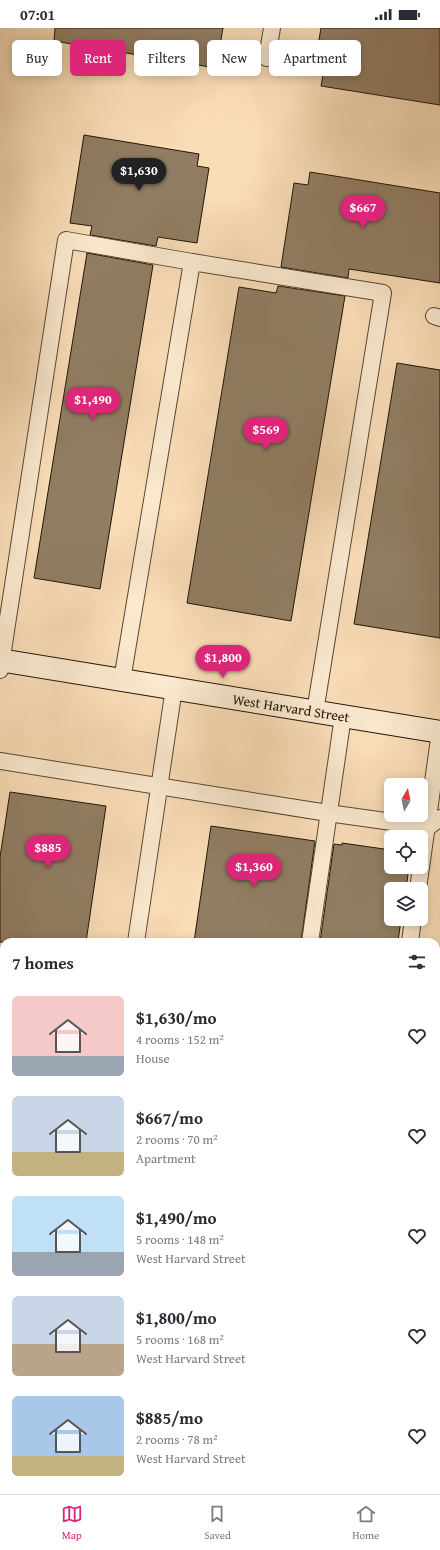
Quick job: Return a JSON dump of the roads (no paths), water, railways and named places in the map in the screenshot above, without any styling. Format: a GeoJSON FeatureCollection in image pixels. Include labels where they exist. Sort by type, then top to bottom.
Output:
{"type":"FeatureCollection","features":[{"type":"Feature","properties":{"kind":"street","name":"West Harvard Street"},"geometry":{"type":"LineString","coordinates":[[0,663],[174,688],[440,732]]}},
{"type":"Feature","properties":{"kind":"lane"},"geometry":{"type":"LineString","coordinates":[[267,58],[272,28]]}},
{"type":"Feature","properties":{"kind":"lane"},"geometry":{"type":"LineString","coordinates":[[0,663],[66,240],[383,293],[315,712]]}},
{"type":"Feature","properties":{"kind":"lane"},"geometry":{"type":"LineString","coordinates":[[122,680],[192,262]]}},
{"type":"Feature","properties":{"kind":"lane"},"geometry":{"type":"LineString","coordinates":[[137,938],[174,688]]}},
{"type":"Feature","properties":{"kind":"lane"},"geometry":{"type":"LineString","coordinates":[[311,938],[343,716]]}},
{"type":"Feature","properties":{"kind":"lane"},"geometry":{"type":"LineString","coordinates":[[420,882],[434,822],[440,732]]}},
{"type":"Feature","properties":{"kind":"lane"},"geometry":{"type":"LineString","coordinates":[[0,761],[328,813],[434,822]]}},
{"type":"Feature","properties":{"kind":"lane"},"geometry":{"type":"LineString","coordinates":[[411,938],[412,926]]}}]}
